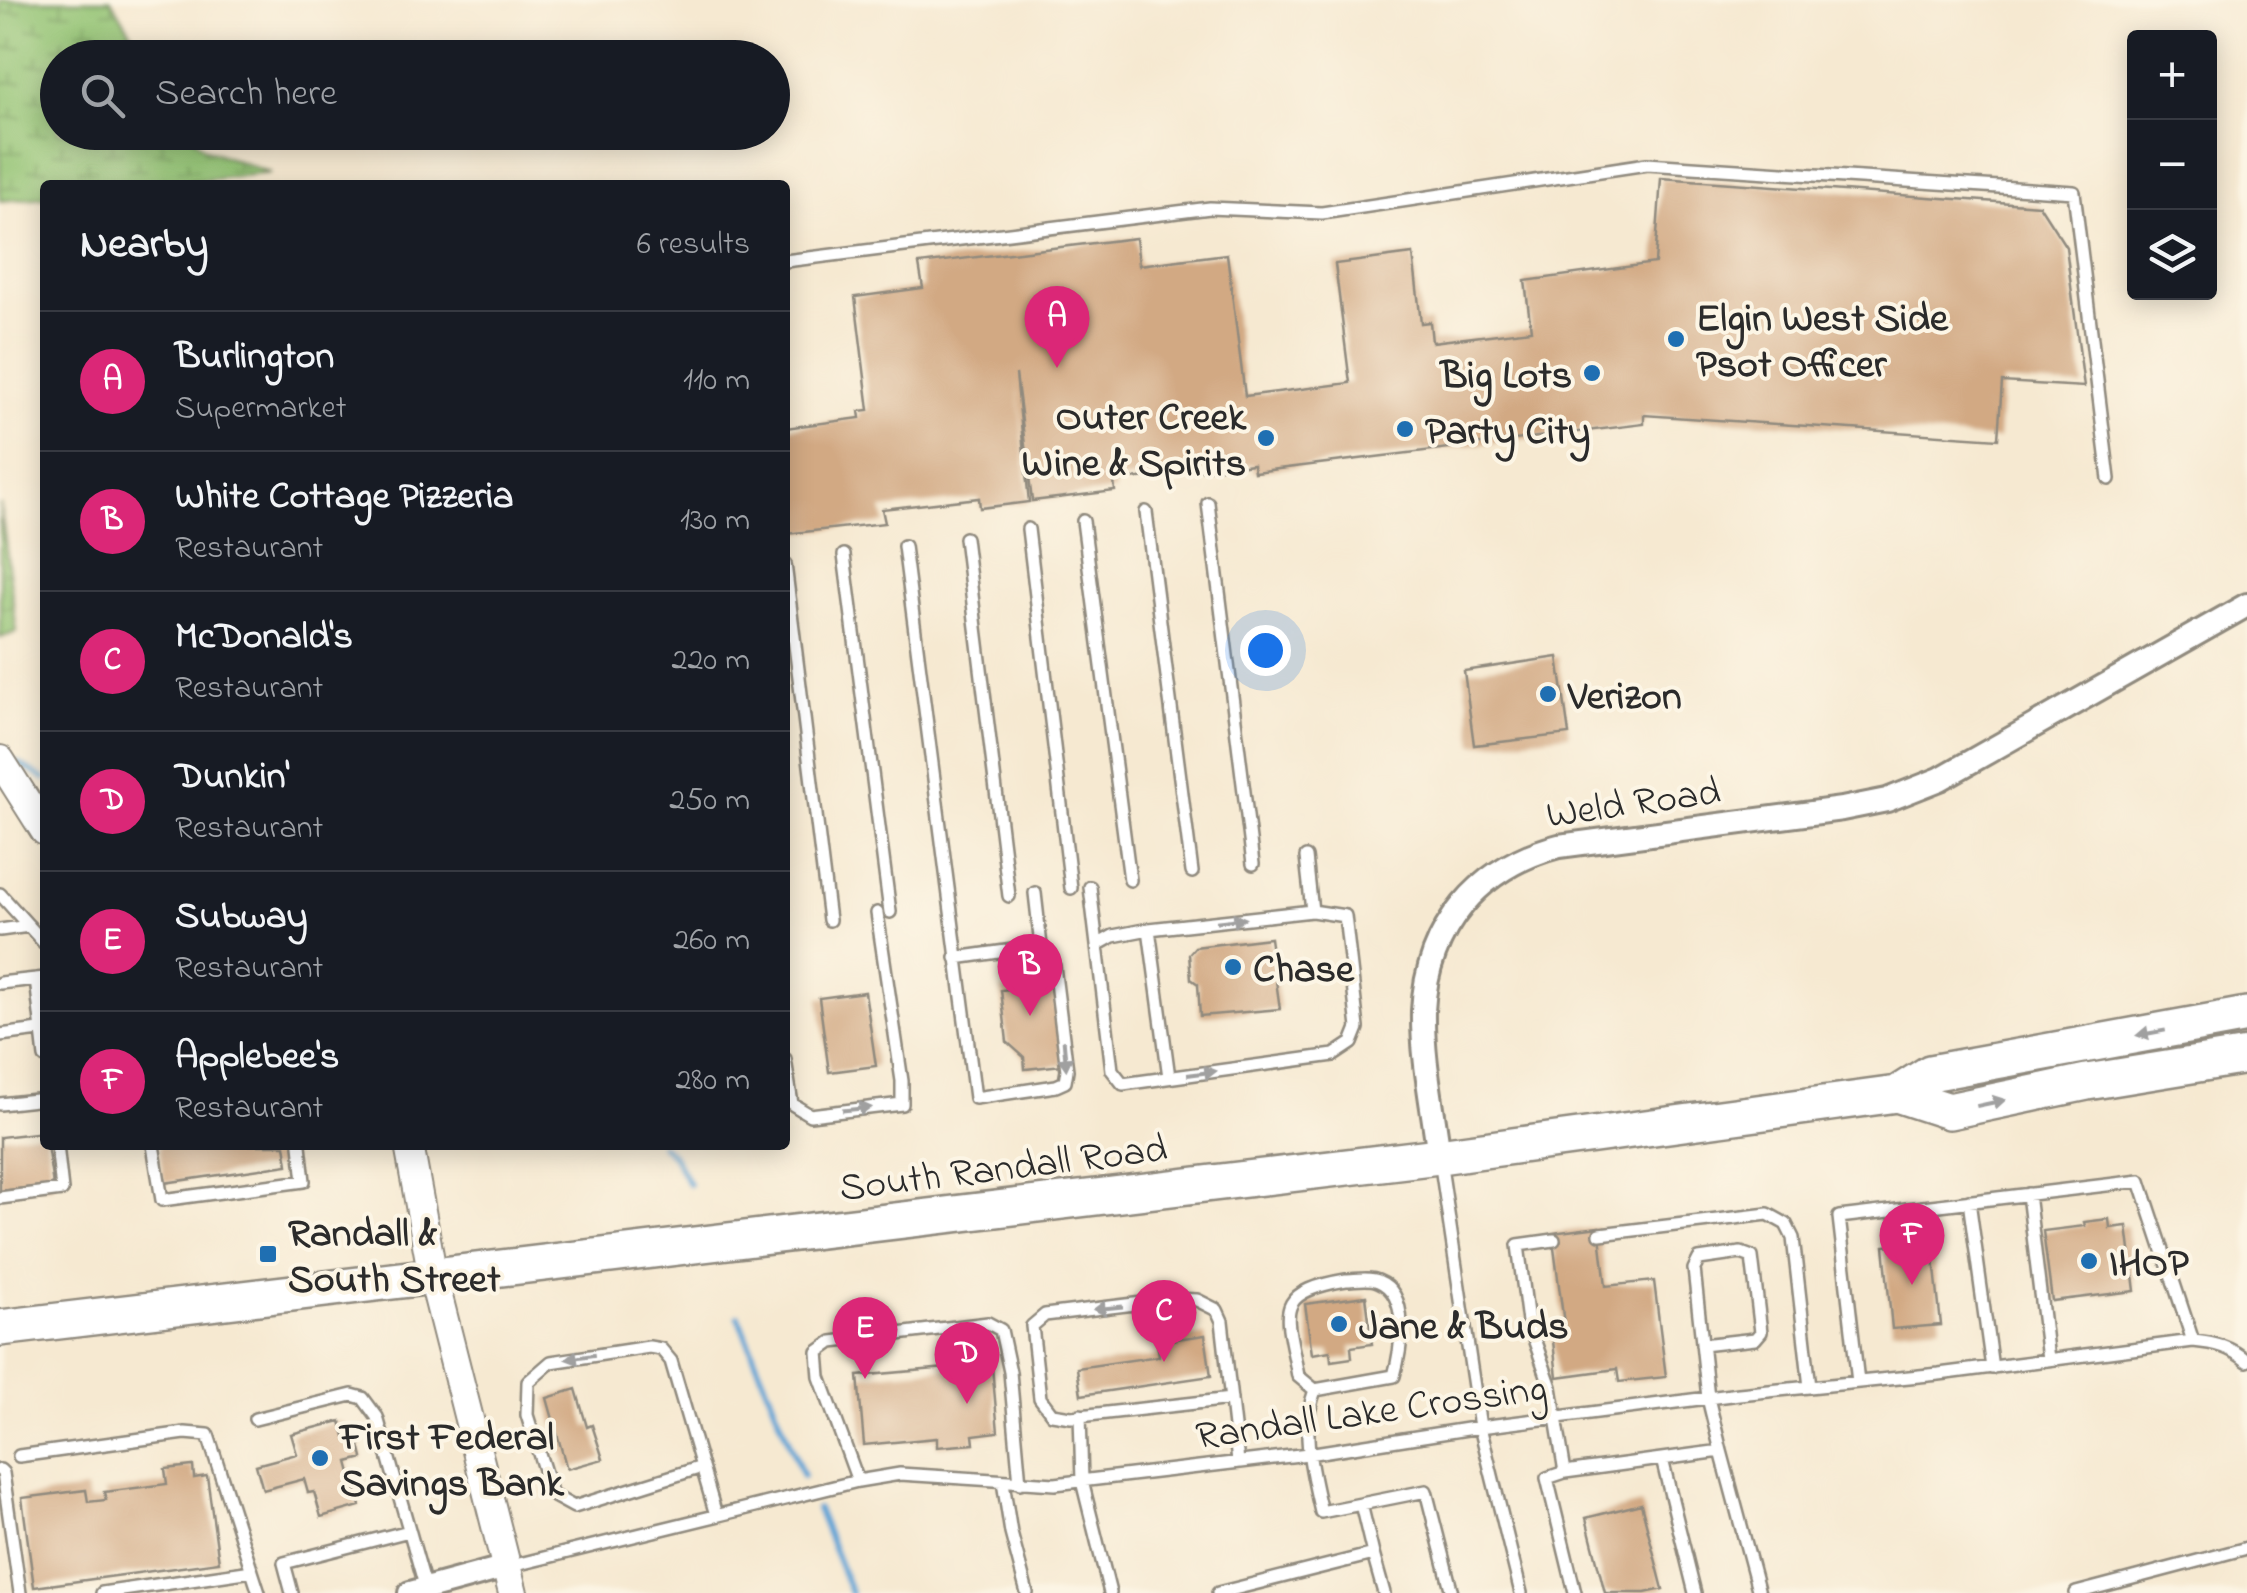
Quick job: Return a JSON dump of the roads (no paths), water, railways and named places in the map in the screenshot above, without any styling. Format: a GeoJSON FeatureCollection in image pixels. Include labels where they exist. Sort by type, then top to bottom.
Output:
{"type":"FeatureCollection","features":[{"type":"Feature","properties":{"kind":"main road","name":"South Randall Road"},"geometry":{"type":"LineString","coordinates":[[0,1328],[1439,1156],[1897,1094],[1930,1074],[2247,1015]]}},
{"type":"Feature","properties":{"kind":"main road","name":"South Randall Road"},"geometry":{"type":"LineString","coordinates":[[1897,1094],[1950,1112],[2087,1082],[2247,1056]]}},
{"type":"Feature","properties":{"kind":"street","name":"Weld Road"},"geometry":{"type":"LineString","coordinates":[[1439,1156],[1424,1032],[1428,979],[1444,932],[1456,912],[1505,866],[1534,852],[1559,846],[1842,809],[1913,791],[2247,604]]}},
{"type":"Feature","properties":{"kind":"street"},"geometry":{"type":"LineString","coordinates":[[0,760],[40,823]]}},
{"type":"Feature","properties":{"kind":"street"},"geometry":{"type":"LineString","coordinates":[[410,1150],[433,1277],[510,1580],[418,1591]]}},
{"type":"Feature","properties":{"kind":"lane"},"geometry":{"type":"LineString","coordinates":[[790,259],[1210,208],[1322,213],[1647,164],[2074,192],[2109,479]]}},
{"type":"Feature","properties":{"kind":"lane"},"geometry":{"type":"LineString","coordinates":[[1208,503],[1253,864]]}},
{"type":"Feature","properties":{"kind":"lane"},"geometry":{"type":"LineString","coordinates":[[1146,512],[1192,872]]}},
{"type":"Feature","properties":{"kind":"lane"},"geometry":{"type":"LineString","coordinates":[[1083,521],[1130,880]]}},
{"type":"Feature","properties":{"kind":"lane"},"geometry":{"type":"LineString","coordinates":[[1028,529],[1071,888]]}},
{"type":"Feature","properties":{"kind":"lane"},"geometry":{"type":"LineString","coordinates":[[965,538],[1008,896]]}},
{"type":"Feature","properties":{"kind":"lane"},"geometry":{"type":"LineString","coordinates":[[904,546],[975,1098],[1064,1082],[1067,1070],[1054,966],[1040,946],[1035,893]]}},
{"type":"Feature","properties":{"kind":"lane"},"geometry":{"type":"LineString","coordinates":[[790,1092],[792,1104],[810,1114],[902,1104],[844,555]]}},
{"type":"Feature","properties":{"kind":"lane"},"geometry":{"type":"LineString","coordinates":[[790,605],[828,920]]}},
{"type":"Feature","properties":{"kind":"lane"},"geometry":{"type":"LineString","coordinates":[[1306,857],[1312,910]]}},
{"type":"Feature","properties":{"kind":"lane"},"geometry":{"type":"LineString","coordinates":[[1090,887],[1112,1070],[1123,1084],[1334,1055],[1352,1042],[1358,1028],[1345,916],[1312,910],[1112,936],[1097,945]]}},
{"type":"Feature","properties":{"kind":"lane"},"geometry":{"type":"LineString","coordinates":[[0,894],[40,938]]}},
{"type":"Feature","properties":{"kind":"lane"},"geometry":{"type":"LineString","coordinates":[[0,930],[29,926]]}},
{"type":"Feature","properties":{"kind":"lane"},"geometry":{"type":"LineString","coordinates":[[1149,930],[1170,1077]]}},
{"type":"Feature","properties":{"kind":"lane"},"geometry":{"type":"LineString","coordinates":[[956,958],[1040,946]]}},
{"type":"Feature","properties":{"kind":"lane"},"geometry":{"type":"LineString","coordinates":[[0,982],[40,978],[40,1030],[0,1035]]}},
{"type":"Feature","properties":{"kind":"lane"},"geometry":{"type":"LineString","coordinates":[[0,1104],[40,1100]]}},
{"type":"Feature","properties":{"kind":"lane"},"geometry":{"type":"LineString","coordinates":[[0,1198],[62,1190],[58,1150]]}},
{"type":"Feature","properties":{"kind":"lane"},"geometry":{"type":"LineString","coordinates":[[154,1150],[162,1200],[304,1181],[301,1150]]}},
{"type":"Feature","properties":{"kind":"lane","name":"Weld Road"},"geometry":{"type":"LineString","coordinates":[[1439,1156],[1480,1427],[1521,1593]]}},
{"type":"Feature","properties":{"kind":"lane"},"geometry":{"type":"LineString","coordinates":[[1858,1382],[1839,1217],[1970,1201],[2140,1181],[2194,1341]]}},
{"type":"Feature","properties":{"kind":"lane"},"geometry":{"type":"LineString","coordinates":[[2028,1194],[2048,1359]]}},
{"type":"Feature","properties":{"kind":"lane"},"geometry":{"type":"LineString","coordinates":[[1970,1201],[1992,1368]]}},
{"type":"Feature","properties":{"kind":"lane"},"geometry":{"type":"LineString","coordinates":[[1600,1234],[1768,1214],[1786,1224],[1793,1238],[1810,1387]]}},
{"type":"Feature","properties":{"kind":"lane"},"geometry":{"type":"LineString","coordinates":[[1554,1240],[1518,1245],[1528,1322],[1551,1387],[1565,1472]]}},
{"type":"Feature","properties":{"kind":"lane"},"geometry":{"type":"LineString","coordinates":[[1702,1346],[1755,1339],[1761,1332],[1752,1257],[1741,1252],[1699,1260],[1694,1268],[1702,1346],[1708,1398],[1760,1593]]}},
{"type":"Feature","properties":{"kind":"lane"},"geometry":{"type":"LineString","coordinates":[[1377,1280],[1394,1294],[1404,1340],[1394,1376],[1315,1390],[1298,1376],[1288,1316],[1294,1298],[1309,1286],[1377,1280]]}},
{"type":"Feature","properties":{"kind":"lane"},"geometry":{"type":"LineString","coordinates":[[1231,1399],[1080,1416],[1052,1414],[1040,1398],[1032,1326],[1045,1315],[1175,1299],[1197,1300],[1217,1310],[1222,1321],[1231,1399],[1238,1462]]}},
{"type":"Feature","properties":{"kind":"lane"},"geometry":{"type":"LineString","coordinates":[[858,1481],[820,1377],[818,1352],[832,1342],[988,1323],[1001,1330],[1010,1372],[1020,1483]]}},
{"type":"Feature","properties":{"kind":"lane","name":"Randall Lake Crossing"},"geometry":{"type":"LineString","coordinates":[[510,1580],[716,1516],[900,1474],[1020,1483],[1082,1481],[1708,1398],[1992,1368],[2194,1341],[2235,1350],[2247,1361]]}},
{"type":"Feature","properties":{"kind":"lane"},"geometry":{"type":"LineString","coordinates":[[702,1466],[574,1507],[552,1496],[527,1415],[528,1382],[550,1362],[648,1347],[661,1349],[671,1361],[702,1466],[716,1516]]}},
{"type":"Feature","properties":{"kind":"lane"},"geometry":{"type":"LineString","coordinates":[[1315,1390],[1308,1407],[1308,1454],[1321,1512],[1426,1492],[1452,1593]]}},
{"type":"Feature","properties":{"kind":"lane"},"geometry":{"type":"LineString","coordinates":[[256,1419],[352,1395],[363,1398],[376,1417],[409,1531],[418,1591]]}},
{"type":"Feature","properties":{"kind":"lane"},"geometry":{"type":"LineString","coordinates":[[1080,1416],[1082,1481],[1110,1593]]}},
{"type":"Feature","properties":{"kind":"lane"},"geometry":{"type":"LineString","coordinates":[[19,1456],[186,1433],[208,1435],[259,1593]]}},
{"type":"Feature","properties":{"kind":"lane"},"geometry":{"type":"LineString","coordinates":[[1575,1593],[1546,1478],[1565,1472],[1721,1452]]}},
{"type":"Feature","properties":{"kind":"lane"},"geometry":{"type":"LineString","coordinates":[[1662,1459],[1695,1593]]}},
{"type":"Feature","properties":{"kind":"lane"},"geometry":{"type":"LineString","coordinates":[[0,1470],[20,1593]]}},
{"type":"Feature","properties":{"kind":"lane"},"geometry":{"type":"LineString","coordinates":[[1003,1482],[1027,1593]]}},
{"type":"Feature","properties":{"kind":"lane"},"geometry":{"type":"LineString","coordinates":[[1362,1504],[1384,1593]]}},
{"type":"Feature","properties":{"kind":"lane"},"geometry":{"type":"LineString","coordinates":[[292,1593],[284,1562],[409,1531]]}},
{"type":"Feature","properties":{"kind":"lane"},"geometry":{"type":"LineString","coordinates":[[2076,1593],[2247,1548]]}},
{"type":"Feature","properties":{"kind":"lane"},"geometry":{"type":"LineString","coordinates":[[1218,1593],[1373,1554]]}},
{"type":"Feature","properties":{"kind":"lane"},"geometry":{"type":"LineString","coordinates":[[102,1593],[252,1571]]}},
{"type":"Feature","properties":{"kind":"waterway"},"geometry":{"type":"LineString","coordinates":[[18,763],[40,776]]}},
{"type":"Feature","properties":{"kind":"waterway"},"geometry":{"type":"LineString","coordinates":[[667,1150],[689,1184]]}},
{"type":"Feature","properties":{"kind":"waterway"},"geometry":{"type":"LineString","coordinates":[[738,1316],[803,1476]]}},
{"type":"Feature","properties":{"kind":"waterway"},"geometry":{"type":"LineString","coordinates":[[817,1509],[851,1593]]}},
{"type":"Feature","properties":{"kind":"place","name":"Elgin West Side Psot Officer"},"geometry":{"type":"Point","coordinates":[1676,339]}},
{"type":"Feature","properties":{"kind":"place","name":"Burlington"},"geometry":{"type":"Point","coordinates":[1057,368]}},
{"type":"Feature","properties":{"kind":"place","name":"Big Lots"},"geometry":{"type":"Point","coordinates":[1592,373]}},
{"type":"Feature","properties":{"kind":"place","name":"Party City"},"geometry":{"type":"Point","coordinates":[1405,429]}},
{"type":"Feature","properties":{"kind":"place","name":"Outer Creek Wine & Spirits"},"geometry":{"type":"Point","coordinates":[1266,438]}},
{"type":"Feature","properties":{"kind":"place","name":"Verizon"},"geometry":{"type":"Point","coordinates":[1548,694]}},
{"type":"Feature","properties":{"kind":"place","name":"Chase"},"geometry":{"type":"Point","coordinates":[1233,967]}},
{"type":"Feature","properties":{"kind":"place","name":"White Cottage Pizzeria"},"geometry":{"type":"Point","coordinates":[1030,1016]}},
{"type":"Feature","properties":{"kind":"place","name":"Randall & South Street"},"geometry":{"type":"Point","coordinates":[268,1254]}},
{"type":"Feature","properties":{"kind":"place","name":"IHOP"},"geometry":{"type":"Point","coordinates":[2089,1261]}},
{"type":"Feature","properties":{"kind":"place","name":"Applebee's"},"geometry":{"type":"Point","coordinates":[1912,1285]}},
{"type":"Feature","properties":{"kind":"place","name":"Jane & Buds"},"geometry":{"type":"Point","coordinates":[1339,1324]}},
{"type":"Feature","properties":{"kind":"place","name":"McDonald's"},"geometry":{"type":"Point","coordinates":[1164,1362]}},
{"type":"Feature","properties":{"kind":"place","name":"Subway"},"geometry":{"type":"Point","coordinates":[865,1379]}},
{"type":"Feature","properties":{"kind":"place","name":"Dunkin'"},"geometry":{"type":"Point","coordinates":[967,1404]}},
{"type":"Feature","properties":{"kind":"place","name":"First Federal Savings Bank"},"geometry":{"type":"Point","coordinates":[320,1458]}}]}
